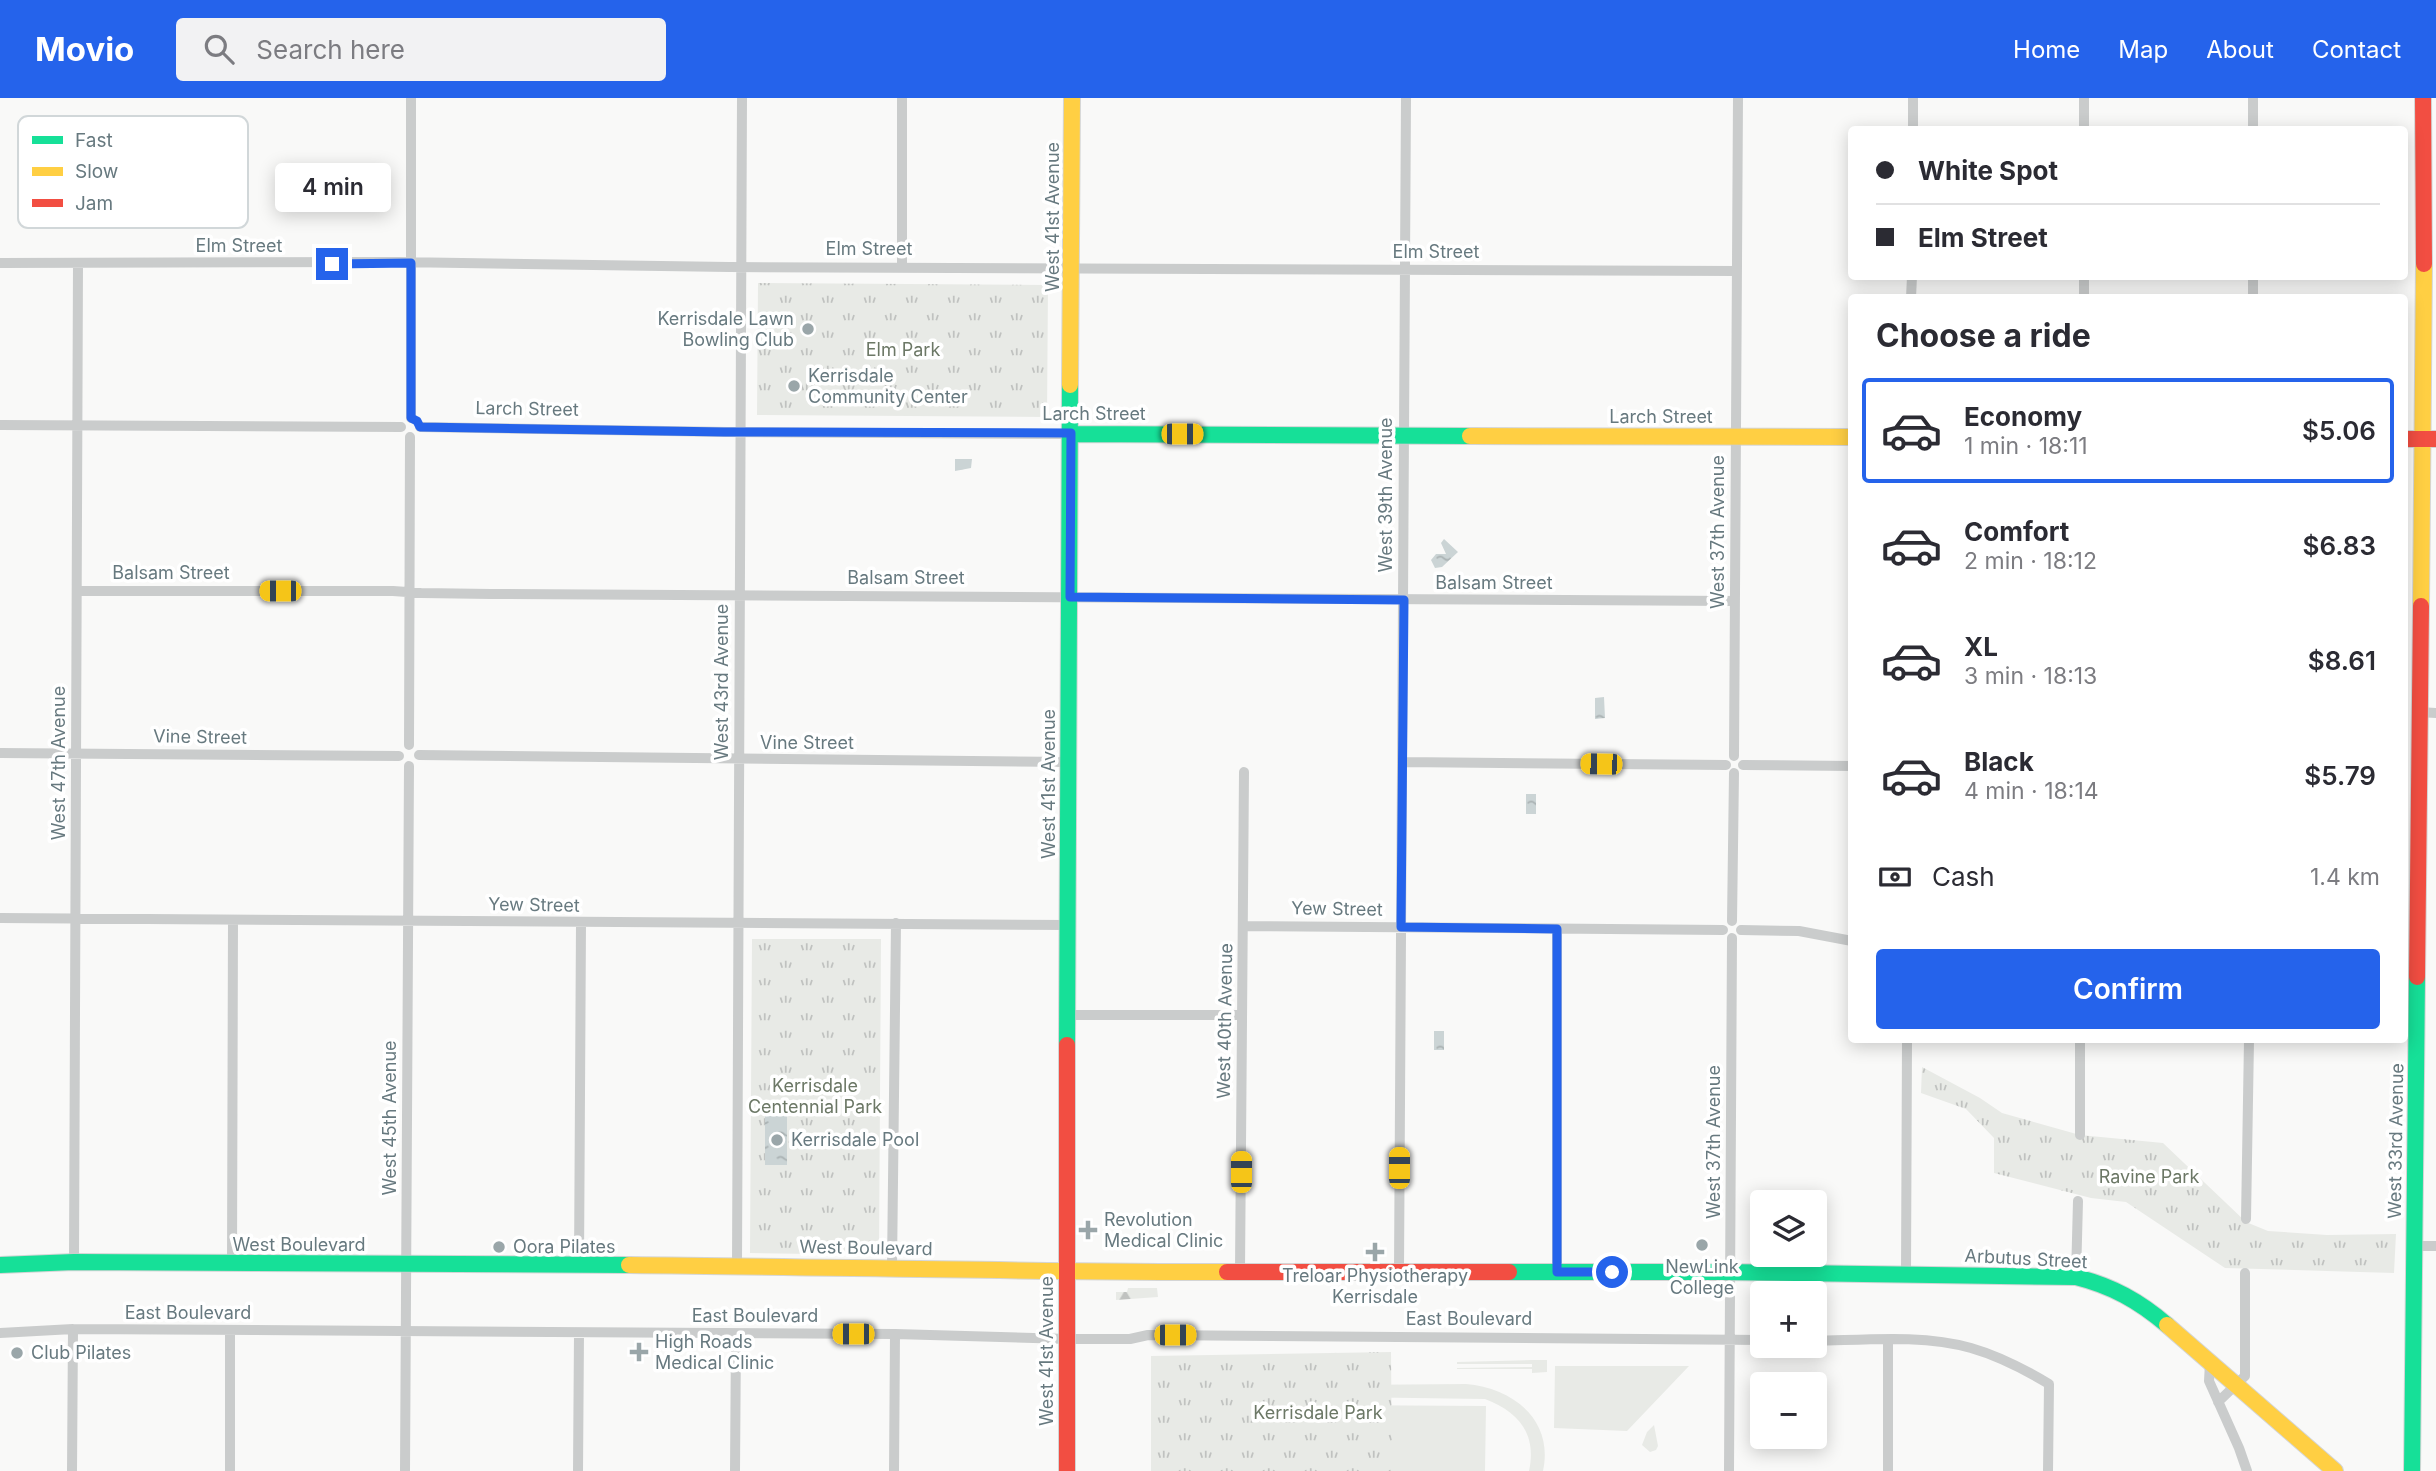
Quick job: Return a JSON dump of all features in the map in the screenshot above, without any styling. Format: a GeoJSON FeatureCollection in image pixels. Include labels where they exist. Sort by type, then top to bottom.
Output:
{"type":"FeatureCollection","features":[{"type":"Feature","properties":{"kind":"street"},"geometry":{"type":"LineString","coordinates":[[411,98],[411,418]]}},
{"type":"Feature","properties":{"kind":"street","name":"West 43rd Avenue"},"geometry":{"type":"LineString","coordinates":[[737,1266],[742,98]]}},
{"type":"Feature","properties":{"kind":"street"},"geometry":{"type":"LineString","coordinates":[[902,98],[902,266]]}},
{"type":"Feature","properties":{"kind":"street","name":"West 41st Avenue"},"geometry":{"type":"LineString","coordinates":[[1067,1471],[1072,98]]}},
{"type":"Feature","properties":{"kind":"street","name":"West 39th Avenue"},"geometry":{"type":"LineString","coordinates":[[1399,1270],[1406,98]]}},
{"type":"Feature","properties":{"kind":"street","name":"West 37th Avenue"},"geometry":{"type":"LineString","coordinates":[[1734,756],[1738,98]]}},
{"type":"Feature","properties":{"kind":"street"},"geometry":{"type":"LineString","coordinates":[[1913,98],[1913,126]]}},
{"type":"Feature","properties":{"kind":"street"},"geometry":{"type":"LineString","coordinates":[[2084,98],[2084,126]]}},
{"type":"Feature","properties":{"kind":"street"},"geometry":{"type":"LineString","coordinates":[[2253,98],[2253,126]]}},
{"type":"Feature","properties":{"kind":"street","name":"West 33rd Avenue"},"geometry":{"type":"LineString","coordinates":[[2412,1471],[2412,771],[2428,712],[2430,253],[2423,98]]}},
{"type":"Feature","properties":{"kind":"street","name":"Elm Street"},"geometry":{"type":"LineString","coordinates":[[0,263],[1737,271]]}},
{"type":"Feature","properties":{"kind":"street","name":"West 47th Avenue"},"geometry":{"type":"LineString","coordinates":[[74,1262],[78,264]]}},
{"type":"Feature","properties":{"kind":"street"},"geometry":{"type":"LineString","coordinates":[[411,418],[417,421],[420,427],[417,434],[411,436],[404,434],[401,427],[404,420],[411,418]]}},
{"type":"Feature","properties":{"kind":"street"},"geometry":{"type":"LineString","coordinates":[[0,425],[401,427]]}},
{"type":"Feature","properties":{"kind":"street","name":"Larch Street"},"geometry":{"type":"LineString","coordinates":[[420,427],[742,432],[1848,437]]}},
{"type":"Feature","properties":{"kind":"street"},"geometry":{"type":"LineString","coordinates":[[409,745],[411,436]]}},
{"type":"Feature","properties":{"kind":"street"},"geometry":{"type":"LineString","coordinates":[[2408,439],[2429,439]]}},
{"type":"Feature","properties":{"kind":"street","name":"Balsam Street"},"geometry":{"type":"LineString","coordinates":[[77,591],[1735,601]]}},
{"type":"Feature","properties":{"kind":"street"},"geometry":{"type":"LineString","coordinates":[[409,745],[416,748],[419,755],[417,763],[410,766],[402,763],[399,756],[402,748],[409,745]]}},
{"type":"Feature","properties":{"kind":"street","name":"Vine Street"},"geometry":{"type":"LineString","coordinates":[[0,753],[399,756]]}},
{"type":"Feature","properties":{"kind":"street","name":"Vine Street"},"geometry":{"type":"LineString","coordinates":[[419,755],[1068,762]]}},
{"type":"Feature","properties":{"kind":"street"},"geometry":{"type":"LineString","coordinates":[[1734,756],[1740,758],[1743,765],[1740,771],[1734,773],[1728,771],[1726,765],[1728,758],[1734,756]]}},
{"type":"Feature","properties":{"kind":"street"},"geometry":{"type":"LineString","coordinates":[[1402,762],[1726,765]]}},
{"type":"Feature","properties":{"kind":"street"},"geometry":{"type":"LineString","coordinates":[[1743,765],[1848,766]]}},
{"type":"Feature","properties":{"kind":"street","name":"West 45th Avenue"},"geometry":{"type":"LineString","coordinates":[[405,1471],[410,766]]}},
{"type":"Feature","properties":{"kind":"street","name":"West 40th Avenue"},"geometry":{"type":"LineString","coordinates":[[1240,1270],[1244,772]]}},
{"type":"Feature","properties":{"kind":"street"},"geometry":{"type":"LineString","coordinates":[[1732,933],[1738,923],[1732,921],[1734,773]]}},
{"type":"Feature","properties":{"kind":"street","name":"Yew Street"},"geometry":{"type":"LineString","coordinates":[[0,918],[1068,925]]}},
{"type":"Feature","properties":{"kind":"street"},"geometry":{"type":"LineString","coordinates":[[232,1264],[233,920]]}},
{"type":"Feature","properties":{"kind":"street"},"geometry":{"type":"LineString","coordinates":[[579,1265],[581,923]]}},
{"type":"Feature","properties":{"kind":"street"},"geometry":{"type":"LineString","coordinates":[[892,1267],[896,923]]}},
{"type":"Feature","properties":{"kind":"street","name":"Yew Street"},"geometry":{"type":"LineString","coordinates":[[1244,926],[1732,933],[1799,931],[1848,940]]}},
{"type":"Feature","properties":{"kind":"street"},"geometry":{"type":"LineString","coordinates":[[1557,929],[1557,1272]]}},
{"type":"Feature","properties":{"kind":"street","name":"West 37th Avenue"},"geometry":{"type":"LineString","coordinates":[[1729,1471],[1732,933]]}},
{"type":"Feature","properties":{"kind":"street"},"geometry":{"type":"LineString","coordinates":[[1068,1015],[1242,1015]]}},
{"type":"Feature","properties":{"kind":"street"},"geometry":{"type":"LineString","coordinates":[[1906,1275],[1907,1043]]}},
{"type":"Feature","properties":{"kind":"street"},"geometry":{"type":"LineString","coordinates":[[2080,1043],[2080,1135]]}},
{"type":"Feature","properties":{"kind":"street"},"geometry":{"type":"LineString","coordinates":[[2246,1219],[2249,1043]]}},
{"type":"Feature","properties":{"kind":"street"},"geometry":{"type":"LineString","coordinates":[[2076,1278],[2078,1201]]}},
{"type":"Feature","properties":{"kind":"street"},"geometry":{"type":"LineString","coordinates":[[2414,1246],[2436,1246]]}},
{"type":"Feature","properties":{"kind":"street","name":"West Boulevard"},"geometry":{"type":"LineString","coordinates":[[0,1265],[74,1262],[892,1267],[1067,1272],[1731,1272]]}},
{"type":"Feature","properties":{"kind":"street","name":"Arbutus Street"},"geometry":{"type":"LineString","coordinates":[[1731,1272],[2076,1278],[2106,1284],[2129,1295],[2335,1471]]}},
{"type":"Feature","properties":{"kind":"street"},"geometry":{"type":"LineString","coordinates":[[2218,1402],[2245,1376],[2245,1273]]}},
{"type":"Feature","properties":{"kind":"street"},"geometry":{"type":"LineString","coordinates":[[72,1471],[73,1329]]}},
{"type":"Feature","properties":{"kind":"street","name":"East Boulevard"},"geometry":{"type":"LineString","coordinates":[[0,1333],[73,1329],[895,1334],[1068,1339],[1130,1339],[1148,1335],[1750,1340]]}},
{"type":"Feature","properties":{"kind":"street"},"geometry":{"type":"LineString","coordinates":[[230,1331],[230,1471]]}},
{"type":"Feature","properties":{"kind":"street"},"geometry":{"type":"LineString","coordinates":[[578,1471],[579,1333]]}},
{"type":"Feature","properties":{"kind":"street"},"geometry":{"type":"LineString","coordinates":[[735,1471],[736,1334]]}},
{"type":"Feature","properties":{"kind":"street"},"geometry":{"type":"LineString","coordinates":[[894,1471],[895,1334]]}},
{"type":"Feature","properties":{"kind":"street"},"geometry":{"type":"LineString","coordinates":[[1888,1340],[1888,1471]]}},
{"type":"Feature","properties":{"kind":"street"},"geometry":{"type":"LineString","coordinates":[[1827,1341],[1926,1341],[1969,1347],[2016,1364],[2049,1384],[2048,1471]]}},
{"type":"Feature","properties":{"kind":"street"},"geometry":{"type":"LineString","coordinates":[[2210,1363],[2209,1381],[2247,1471]]}},
{"type":"Feature","properties":{"kind":"green space","name":"Elm Park"},"geometry":{"type":"Polygon","coordinates":[[[758,283],[1048,285],[1047,417],[757,415],[758,283]]]}},
{"type":"Feature","properties":{"kind":"green space","name":"Kerrisdale Centennial Park"},"geometry":{"type":"Polygon","coordinates":[[[752,939],[881,939],[879,1255],[750,1253],[752,939]]]}},
{"type":"Feature","properties":{"kind":"green space","name":"Ravine Park"},"geometry":{"type":"Polygon","coordinates":[[[1922,1067],[2002,1113],[2080,1135],[2163,1143],[2246,1222],[2268,1231],[2327,1235],[2396,1234],[2394,1273],[2225,1268],[2126,1202],[2091,1198],[1994,1173],[1994,1138],[1966,1109],[1921,1093],[1922,1067]]]}},
{"type":"Feature","properties":{"kind":"green space"},"geometry":{"type":"Polygon","coordinates":[[[1128,1288],[1157,1288],[1158,1297],[1116,1300],[1116,1292],[1127,1292],[1128,1288]]]}},
{"type":"Feature","properties":{"kind":"green space","name":"Kerrisdale Park"},"geometry":{"type":"Polygon","coordinates":[[[1391,1352],[1392,1471],[1151,1471],[1151,1356],[1391,1352]]]}},
{"type":"Feature","properties":{"kind":"green space"},"geometry":{"type":"Polygon","coordinates":[[[1547,1360],[1547,1372],[1532,1373],[1532,1369],[1457,1369],[1532,1367],[1532,1364],[1457,1362],[1547,1360]]]}},
{"type":"Feature","properties":{"kind":"green space"},"geometry":{"type":"Polygon","coordinates":[[[1555,1366],[1689,1366],[1627,1431],[1554,1428],[1555,1366]]]}},
{"type":"Feature","properties":{"kind":"green space"},"geometry":{"type":"Polygon","coordinates":[[[1466,1384],[1499,1392],[1526,1410],[1536,1422],[1542,1436],[1545,1453],[1543,1471],[1529,1471],[1530,1446],[1523,1426],[1507,1411],[1485,1399],[1343,1397],[1269,1471],[1347,1385],[1466,1384]]]}},
{"type":"Feature","properties":{"kind":"green space"},"geometry":{"type":"Polygon","coordinates":[[[1326,1405],[1486,1406],[1485,1471],[1326,1471],[1326,1405]]]}},
{"type":"Feature","properties":{"kind":"green space"},"geometry":{"type":"Polygon","coordinates":[[[1654,1425],[1658,1446],[1650,1452],[1642,1445],[1647,1432],[1654,1425]]]}},
{"type":"Feature","properties":{"kind":"water"},"geometry":{"type":"Polygon","coordinates":[[[955,459],[972,459],[971,468],[955,471],[955,459]]]}},
{"type":"Feature","properties":{"kind":"water"},"geometry":{"type":"Polygon","coordinates":[[[1444,539],[1458,552],[1442,567],[1435,568],[1431,560],[1436,554],[1446,554],[1441,543],[1444,539]]]}},
{"type":"Feature","properties":{"kind":"water"},"geometry":{"type":"Polygon","coordinates":[[[1604,697],[1605,718],[1595,719],[1595,698],[1604,697]]]}},
{"type":"Feature","properties":{"kind":"water"},"geometry":{"type":"Polygon","coordinates":[[[1526,794],[1536,794],[1536,814],[1526,814],[1526,794]]]}},
{"type":"Feature","properties":{"kind":"water"},"geometry":{"type":"Polygon","coordinates":[[[1434,1031],[1444,1031],[1444,1050],[1434,1050],[1434,1031]]]}},
{"type":"Feature","properties":{"kind":"water","name":"Kerrisdale Pool"},"geometry":{"type":"Polygon","coordinates":[[[774,1112],[787,1115],[787,1165],[765,1165],[765,1115],[774,1115],[774,1112]]]}},
{"type":"Feature","properties":{"kind":"traffic: fast"},"geometry":{"type":"LineString","coordinates":[[1067,1045],[1070,385]]}},
{"type":"Feature","properties":{"kind":"traffic: fast"},"geometry":{"type":"LineString","coordinates":[[1071,434],[1470,436]]}},
{"type":"Feature","properties":{"kind":"traffic: fast"},"geometry":{"type":"LineString","coordinates":[[2412,1471],[2417,977]]}},
{"type":"Feature","properties":{"kind":"traffic: fast"},"geometry":{"type":"LineString","coordinates":[[0,1265],[74,1262],[629,1265]]}},
{"type":"Feature","properties":{"kind":"traffic: fast"},"geometry":{"type":"LineString","coordinates":[[1509,1272],[2076,1277],[2124,1295],[2167,1325]]}},
{"type":"Feature","properties":{"kind":"traffic: slow"},"geometry":{"type":"LineString","coordinates":[[1070,385],[1072,98]]}},
{"type":"Feature","properties":{"kind":"traffic: slow"},"geometry":{"type":"LineString","coordinates":[[2421,606],[2424,264]]}},
{"type":"Feature","properties":{"kind":"traffic: slow"},"geometry":{"type":"LineString","coordinates":[[1470,436],[1848,437]]}},
{"type":"Feature","properties":{"kind":"traffic: slow"},"geometry":{"type":"LineString","coordinates":[[629,1265],[1227,1272]]}},
{"type":"Feature","properties":{"kind":"traffic: slow"},"geometry":{"type":"LineString","coordinates":[[2167,1325],[2335,1471]]}},
{"type":"Feature","properties":{"kind":"traffic: jam"},"geometry":{"type":"LineString","coordinates":[[2423,98],[2424,264]]}},
{"type":"Feature","properties":{"kind":"traffic: jam"},"geometry":{"type":"LineString","coordinates":[[2408,439],[2436,439]]}},
{"type":"Feature","properties":{"kind":"traffic: jam"},"geometry":{"type":"LineString","coordinates":[[2417,977],[2421,606]]}},
{"type":"Feature","properties":{"kind":"traffic: jam"},"geometry":{"type":"LineString","coordinates":[[1067,1045],[1067,1471]]}},
{"type":"Feature","properties":{"kind":"traffic: jam"},"geometry":{"type":"LineString","coordinates":[[1227,1272],[1509,1272]]}},
{"type":"Feature","properties":{"kind":"place","name":"Kerrisdale Lawn Bowling Club"},"geometry":{"type":"Point","coordinates":[808,329]}},
{"type":"Feature","properties":{"kind":"place","name":"Kerrisdale Community Center"},"geometry":{"type":"Point","coordinates":[794,386]}},
{"type":"Feature","properties":{"kind":"place","name":"Kerrisdale Pool"},"geometry":{"type":"Point","coordinates":[777,1140]}},
{"type":"Feature","properties":{"kind":"place","name":"Revolution Medical Clinic"},"geometry":{"type":"Point","coordinates":[1088,1230]}},
{"type":"Feature","properties":{"kind":"place","name":"NewLink College"},"geometry":{"type":"Point","coordinates":[1702,1245]}},
{"type":"Feature","properties":{"kind":"place","name":"Oora Pilates"},"geometry":{"type":"Point","coordinates":[499,1247]}},
{"type":"Feature","properties":{"kind":"place","name":"Treloar Physiotherapy Kerrisdale"},"geometry":{"type":"Point","coordinates":[1375,1252]}},
{"type":"Feature","properties":{"kind":"place","name":"High Roads Medical Clinic"},"geometry":{"type":"Point","coordinates":[639,1352]}},
{"type":"Feature","properties":{"kind":"place","name":"Club Pilates"},"geometry":{"type":"Point","coordinates":[17,1353]}},
{"type":"Feature","properties":{"kind":"route"},"geometry":{"type":"LineString","coordinates":[[332,264],[411,263],[411,418],[419,423],[420,427],[724,432],[1071,433],[1070,597],[1404,600],[1401,927],[1557,929],[1557,1272],[1612,1272]]}}]}
